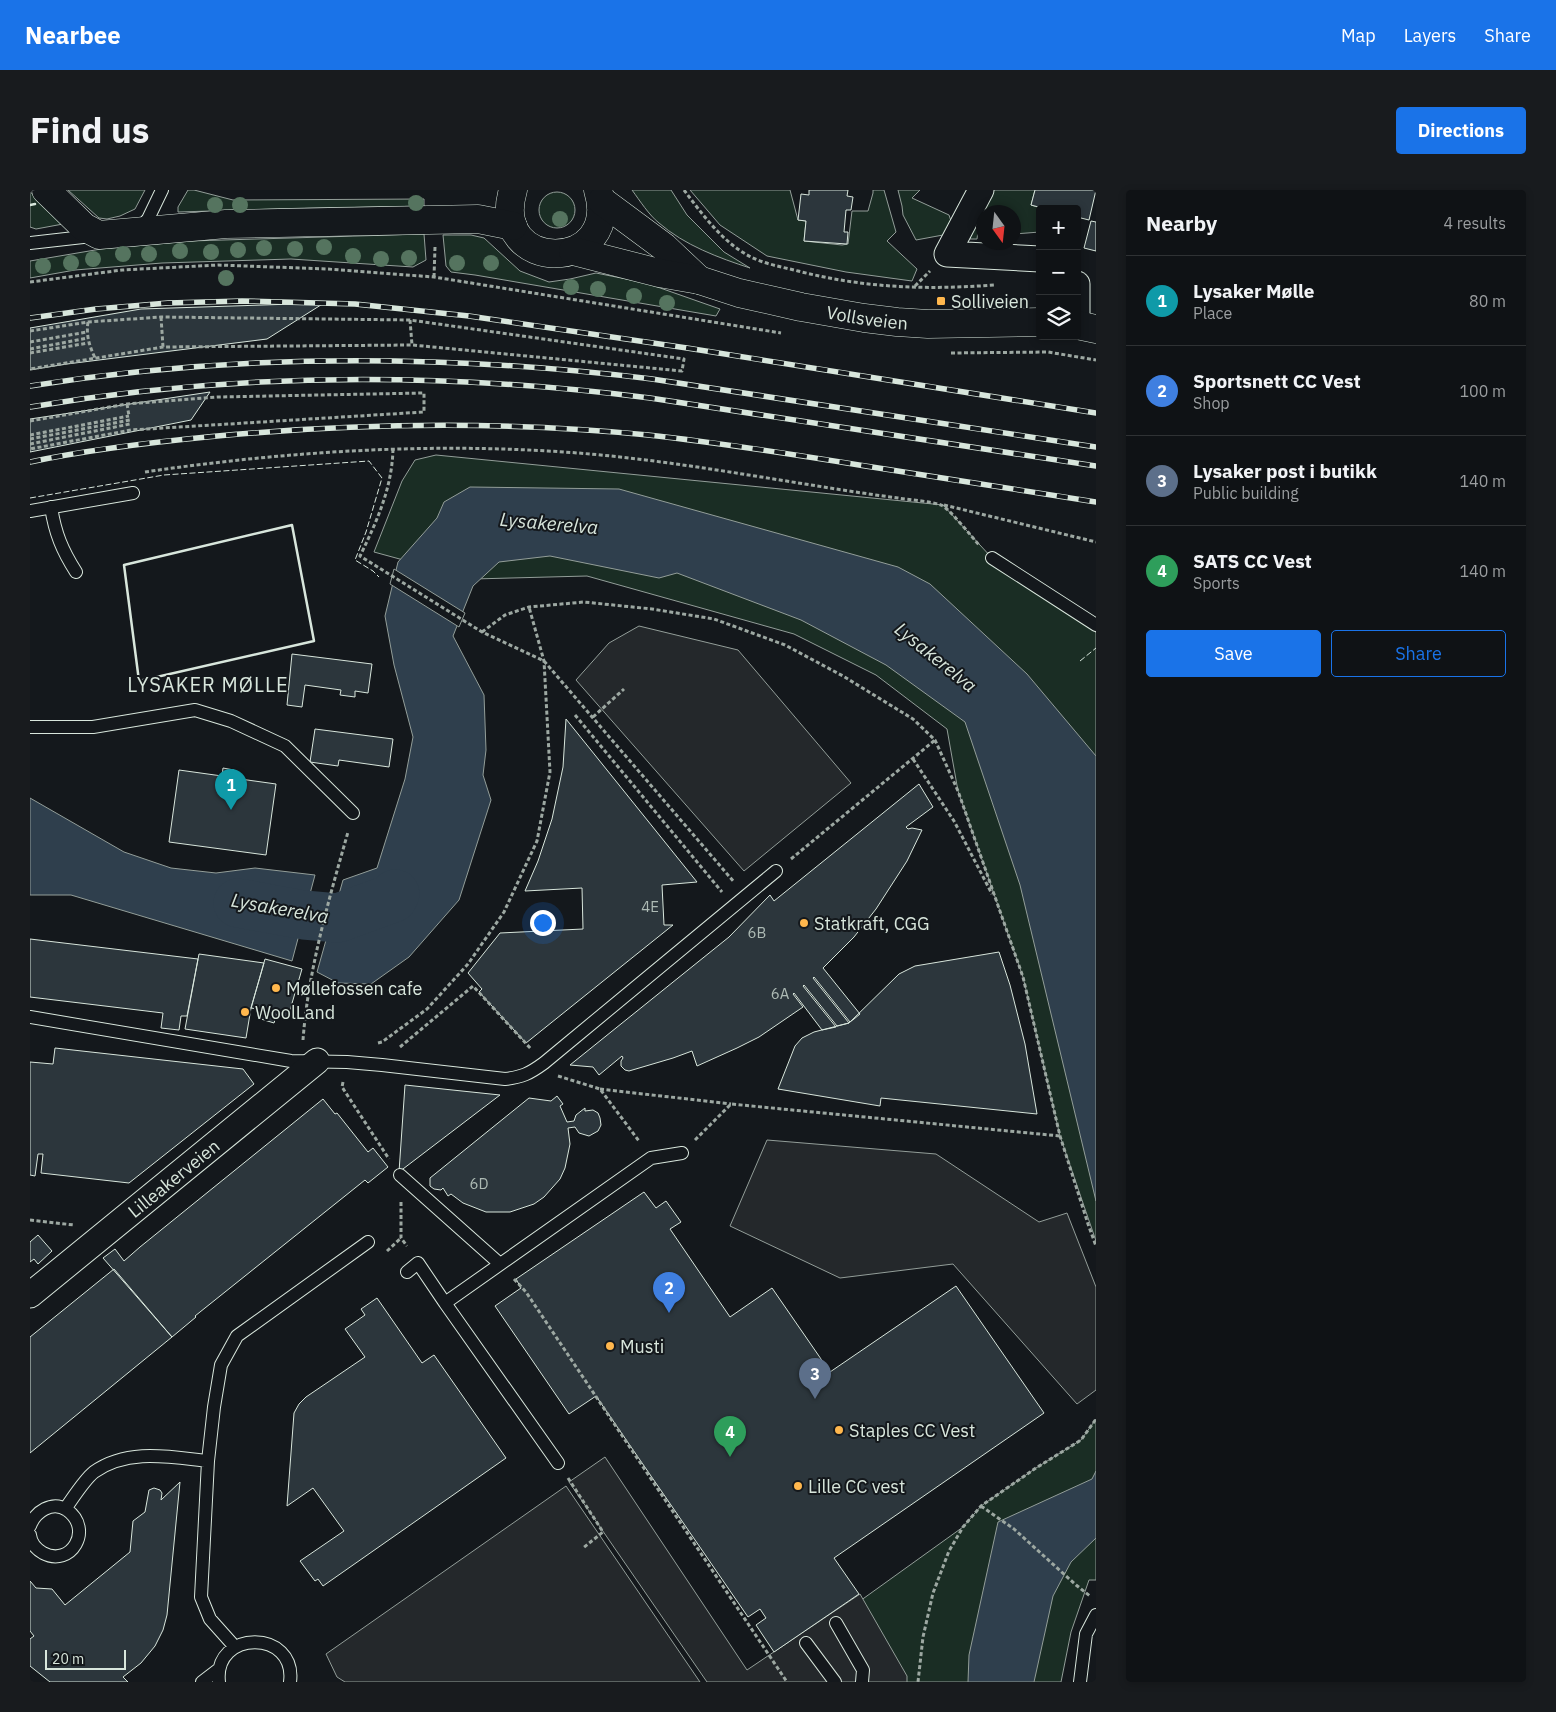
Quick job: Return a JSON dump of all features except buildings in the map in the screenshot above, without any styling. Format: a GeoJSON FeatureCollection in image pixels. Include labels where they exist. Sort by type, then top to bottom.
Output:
{"type":"FeatureCollection","features":[{"type":"Feature","properties":{"kind":"main road"},"geometry":{"type":"LineString","coordinates":[[46,190],[84,227],[99,236],[226,224],[478,219],[513,226]]}},
{"type":"Feature","properties":{"kind":"main road"},"geometry":{"type":"LineString","coordinates":[[513,190],[510,201],[510,214],[513,226],[527,245],[537,251],[549,254],[561,254],[572,251],[586,243],[596,231],[601,217],[600,196]]}},
{"type":"Feature","properties":{"kind":"main road","name":"Vollsveien"},"geometry":{"type":"LineString","coordinates":[[600,196],[664,247],[699,280]]}},
{"type":"Feature","properties":{"kind":"main road","name":"Vollsveien"},"geometry":{"type":"LineString","coordinates":[[572,251],[659,274],[699,280],[739,293],[801,307],[897,322],[957,324],[1036,322]]}},
{"type":"Feature","properties":{"kind":"main road"},"geometry":{"type":"LineString","coordinates":[[1081,326],[1096,329]]}},
{"type":"Feature","properties":{"kind":"street"},"geometry":{"type":"LineString","coordinates":[[981,190],[947,254],[1036,259]]}},
{"type":"Feature","properties":{"kind":"street","name":"Lilleakerveien"},"geometry":{"type":"LineString","coordinates":[[30,1295],[317,1061]]}},
{"type":"Feature","properties":{"kind":"lane"},"geometry":{"type":"LineString","coordinates":[[136,232],[148,219],[162,190]]}},
{"type":"Feature","properties":{"kind":"lane"},"geometry":{"type":"LineString","coordinates":[[32,241],[99,236]]}},
{"type":"Feature","properties":{"kind":"lane"},"geometry":{"type":"LineString","coordinates":[[30,511],[134,492]]}},
{"type":"Feature","properties":{"kind":"lane"},"geometry":{"type":"LineString","coordinates":[[51,507],[55,531],[63,553],[76,572]]}},
{"type":"Feature","properties":{"kind":"lane"},"geometry":{"type":"LineString","coordinates":[[992,558],[1096,625]]}},
{"type":"Feature","properties":{"kind":"lane"},"geometry":{"type":"LineString","coordinates":[[30,727],[93,727],[195,710],[231,721],[285,746],[353,813]]}},
{"type":"Feature","properties":{"kind":"lane"},"geometry":{"type":"LineString","coordinates":[[30,1017],[291,1061],[382,1064],[505,1079],[520,1078],[544,1063],[776,871]]}},
{"type":"Feature","properties":{"kind":"lane"},"geometry":{"type":"LineString","coordinates":[[445,1304],[651,1158],[682,1153]]}},
{"type":"Feature","properties":{"kind":"lane"},"geometry":{"type":"LineString","coordinates":[[400,1175],[500,1264]]}},
{"type":"Feature","properties":{"kind":"lane"},"geometry":{"type":"LineString","coordinates":[[235,1647],[210,1619],[201,1597],[208,1461],[221,1365],[237,1336],[368,1242]]}},
{"type":"Feature","properties":{"kind":"lane"},"geometry":{"type":"LineString","coordinates":[[407,1272],[418,1263],[558,1463]]}},
{"type":"Feature","properties":{"kind":"lane"},"geometry":{"type":"LineString","coordinates":[[65,1508],[93,1473],[115,1460],[144,1455],[208,1461]]}},
{"type":"Feature","properties":{"kind":"lane"},"geometry":{"type":"LineString","coordinates":[[30,1526],[33,1518],[42,1510],[53,1506],[65,1508],[76,1518],[80,1532],[76,1546],[64,1556],[50,1557],[37,1550],[30,1540],[30,1536]]}},
{"type":"Feature","properties":{"kind":"lane"},"geometry":{"type":"LineString","coordinates":[[1080,1682],[1086,1634],[1096,1615]]}},
{"type":"Feature","properties":{"kind":"lane"},"geometry":{"type":"LineString","coordinates":[[836,1623],[863,1670],[862,1682]]}},
{"type":"Feature","properties":{"kind":"lane"},"geometry":{"type":"LineString","coordinates":[[202,1682],[219,1676],[225,1656],[235,1647],[248,1642],[262,1642],[274,1647],[284,1657],[289,1666],[290,1682]]}},
{"type":"Feature","properties":{"kind":"lane"},"geometry":{"type":"LineString","coordinates":[[806,1643],[835,1682]]}},
{"type":"Feature","properties":{"kind":"path"},"geometry":{"type":"LineString","coordinates":[[684,190],[704,215],[730,242],[750,256],[770,264],[841,281],[865,284],[959,287],[995,285]]}},
{"type":"Feature","properties":{"kind":"path"},"geometry":{"type":"LineString","coordinates":[[434,276],[435,243]]}},
{"type":"Feature","properties":{"kind":"path"},"geometry":{"type":"LineString","coordinates":[[30,282],[122,270],[218,265],[327,269],[434,276],[788,334]]}},
{"type":"Feature","properties":{"kind":"path"},"geometry":{"type":"LineString","coordinates":[[161,317],[163,347]]}},
{"type":"Feature","properties":{"kind":"path"},"geometry":{"type":"LineString","coordinates":[[30,331],[88,322],[161,317],[410,320],[684,359],[682,371],[412,345],[163,347],[30,369]]}},
{"type":"Feature","properties":{"kind":"path"},"geometry":{"type":"LineString","coordinates":[[410,320],[412,345]]}},
{"type":"Feature","properties":{"kind":"path"},"geometry":{"type":"LineString","coordinates":[[88,322],[88,341],[94,358]]}},
{"type":"Feature","properties":{"kind":"path"},"geometry":{"type":"LineString","coordinates":[[30,342],[87,332]]}},
{"type":"Feature","properties":{"kind":"path"},"geometry":{"type":"LineString","coordinates":[[30,349],[88,341]]}},
{"type":"Feature","properties":{"kind":"path"},"geometry":{"type":"LineString","coordinates":[[30,353],[88,341]]}},
{"type":"Feature","properties":{"kind":"path"},"geometry":{"type":"LineString","coordinates":[[950,353],[1048,352],[1096,360]]}},
{"type":"Feature","properties":{"kind":"path"},"geometry":{"type":"LineString","coordinates":[[30,421],[127,404],[217,397],[424,393],[424,412],[131,430],[30,450]]}},
{"type":"Feature","properties":{"kind":"path"},"geometry":{"type":"LineString","coordinates":[[127,404],[131,430]]}},
{"type":"Feature","properties":{"kind":"path"},"geometry":{"type":"LineString","coordinates":[[30,437],[130,420]]}},
{"type":"Feature","properties":{"kind":"path"},"geometry":{"type":"LineString","coordinates":[[30,444],[130,420]]}},
{"type":"Feature","properties":{"kind":"path"},"geometry":{"type":"LineString","coordinates":[[144,472],[207,463],[329,452],[393,449],[515,449],[646,459],[943,505],[1096,542]]}},
{"type":"Feature","properties":{"kind":"path"},"geometry":{"type":"LineString","coordinates":[[393,449],[393,463],[388,491],[360,556],[482,632],[544,661],[746,896]]}},
{"type":"Feature","properties":{"kind":"path"},"geometry":{"type":"LineString","coordinates":[[943,505],[992,558]]}},
{"type":"Feature","properties":{"kind":"path"},"geometry":{"type":"LineString","coordinates":[[482,632],[505,615],[529,607],[584,602],[652,609],[714,619],[785,645],[843,676],[913,719],[935,740],[958,791],[1023,976],[1060,1136],[1096,1246]]}},
{"type":"Feature","properties":{"kind":"path"},"geometry":{"type":"LineString","coordinates":[[374,1043],[382,1042],[427,1009],[468,964],[504,912],[537,841],[550,772],[544,661],[529,607]]}},
{"type":"Feature","properties":{"kind":"path"},"geometry":{"type":"LineString","coordinates":[[592,717],[624,689]]}},
{"type":"Feature","properties":{"kind":"path"},"geometry":{"type":"LineString","coordinates":[[576,715],[734,906]]}},
{"type":"Feature","properties":{"kind":"path"},"geometry":{"type":"LineString","coordinates":[[776,871],[935,740]]}},
{"type":"Feature","properties":{"kind":"path"},"geometry":{"type":"LineString","coordinates":[[913,759],[954,821],[998,905]]}},
{"type":"Feature","properties":{"kind":"path"},"geometry":{"type":"LineString","coordinates":[[291,1061],[302,1047],[304,1020],[314,967],[338,865],[353,813]]}},
{"type":"Feature","properties":{"kind":"path"},"geometry":{"type":"LineString","coordinates":[[344,1079],[342,1087],[400,1175],[401,1238],[418,1263]]}},
{"type":"Feature","properties":{"kind":"path"},"geometry":{"type":"LineString","coordinates":[[600,1090],[1060,1136]]}},
{"type":"Feature","properties":{"kind":"path"},"geometry":{"type":"LineString","coordinates":[[682,1153],[731,1104]]}},
{"type":"Feature","properties":{"kind":"path"},"geometry":{"type":"LineString","coordinates":[[30,1220],[111,1229]]}},
{"type":"Feature","properties":{"kind":"path"},"geometry":{"type":"LineString","coordinates":[[500,1264],[526,1292],[787,1682]]}},
{"type":"Feature","properties":{"kind":"path"},"geometry":{"type":"LineString","coordinates":[[918,1682],[923,1637],[936,1584],[948,1551],[963,1527],[981,1506],[1081,1440],[1096,1419]]}},
{"type":"Feature","properties":{"kind":"path"},"geometry":{"type":"LineString","coordinates":[[558,1463],[603,1532],[583,1548]]}},
{"type":"Feature","properties":{"kind":"path"},"geometry":{"type":"LineString","coordinates":[[981,1506],[1014,1528],[1076,1586],[1096,1600]]}},
{"type":"Feature","properties":{"kind":"green space"},"geometry":{"type":"Polygon","coordinates":[[[68,190],[145,190],[135,209],[120,216],[107,219],[99,218],[68,190]]]}},
{"type":"Feature","properties":{"kind":"green space"},"geometry":{"type":"Polygon","coordinates":[[[188,190],[233,200],[424,199],[424,206],[178,212],[178,207],[188,190]]]}},
{"type":"Feature","properties":{"kind":"green space"},"geometry":{"type":"Polygon","coordinates":[[[632,190],[671,190],[687,215],[724,252],[750,268],[714,255],[679,238],[655,220],[632,190]]]}},
{"type":"Feature","properties":{"kind":"green space"},"geometry":{"type":"Polygon","coordinates":[[[690,190],[790,190],[798,220],[806,221],[804,241],[842,245],[848,244],[852,211],[868,211],[873,190],[884,190],[896,232],[887,241],[917,269],[912,281],[846,272],[767,256],[720,225],[690,190]]]}},
{"type":"Feature","properties":{"kind":"green space"},"geometry":{"type":"Polygon","coordinates":[[[898,190],[920,190],[912,198],[949,215],[952,224],[943,235],[916,240],[903,215],[898,190]]]}},
{"type":"Feature","properties":{"kind":"green space"},"geometry":{"type":"Polygon","coordinates":[[[994,190],[1035,190],[1031,205],[1036,207],[1036,232],[1021,233],[1021,205],[984,205],[994,190]]]}},
{"type":"Feature","properties":{"kind":"green space"},"geometry":{"type":"Polygon","coordinates":[[[30,192],[62,219],[63,224],[36,229],[30,227],[30,192]]]}},
{"type":"Feature","properties":{"kind":"green space"},"geometry":{"type":"Polygon","coordinates":[[[557,192],[564,193],[570,197],[574,203],[574,217],[570,223],[564,227],[557,228],[550,227],[544,223],[540,217],[539,210],[540,203],[544,197],[550,193],[557,192]]]}},
{"type":"Feature","properties":{"kind":"green space"},"geometry":{"type":"Polygon","coordinates":[[[976,217],[976,239],[970,239],[972,223],[976,217]]]}},
{"type":"Feature","properties":{"kind":"green space"},"geometry":{"type":"Polygon","coordinates":[[[424,234],[426,260],[413,267],[291,259],[162,263],[75,270],[30,278],[30,261],[101,249],[190,241],[424,234]]]}},
{"type":"Feature","properties":{"kind":"green space"},"geometry":{"type":"Polygon","coordinates":[[[443,235],[471,235],[484,238],[520,271],[549,282],[596,273],[646,283],[720,309],[716,316],[451,272],[446,266],[443,235]]]}},
{"type":"Feature","properties":{"kind":"green space"},"geometry":{"type":"Polygon","coordinates":[[[436,455],[943,505],[992,558],[1084,617],[1096,633],[1096,1241],[1060,1136],[1023,977],[958,791],[947,729],[876,675],[794,634],[587,576],[473,579],[374,552],[402,481],[415,460],[436,455]]]}},
{"type":"Feature","properties":{"kind":"green space"},"geometry":{"type":"Polygon","coordinates":[[[1096,1419],[1096,1580],[1089,1580],[1071,1632],[1061,1682],[890,1682],[846,1611],[963,1527],[981,1506],[1081,1440],[1096,1419]]]}},
{"type":"Feature","properties":{"kind":"shaded area"},"geometry":{"type":"Polygon","coordinates":[[[639,626],[738,650],[851,783],[744,871],[576,680],[609,643],[639,626]]]}},
{"type":"Feature","properties":{"kind":"shaded area"},"geometry":{"type":"Polygon","coordinates":[[[767,1140],[936,1154],[1039,1222],[1067,1213],[1096,1287],[1096,1390],[1077,1404],[953,1264],[840,1278],[730,1226],[767,1140]]]}},
{"type":"Feature","properties":{"kind":"shaded area"},"geometry":{"type":"Polygon","coordinates":[[[605,1457],[747,1670],[860,1594],[907,1676],[907,1682],[707,1682],[569,1482],[605,1457]]]}},
{"type":"Feature","properties":{"kind":"shaded area"},"geometry":{"type":"Polygon","coordinates":[[[566,1486],[700,1682],[345,1682],[337,1677],[326,1654],[566,1486]]]}},
{"type":"Feature","properties":{"kind":"water"},"geometry":{"type":"Polygon","coordinates":[[[470,487],[619,489],[898,567],[930,584],[1027,674],[1096,756],[1096,1201],[1020,885],[965,722],[886,665],[801,620],[677,573],[659,578],[550,556],[499,562],[473,586],[453,636],[484,695],[486,750],[483,775],[491,800],[459,900],[409,957],[371,984],[338,983],[317,972],[343,880],[377,868],[405,779],[413,737],[394,665],[385,616],[398,562],[437,518],[444,502],[470,487]]]}},
{"type":"Feature","properties":{"kind":"water"},"geometry":{"type":"Polygon","coordinates":[[[30,798],[124,852],[171,868],[216,873],[255,868],[315,875],[292,961],[71,895],[30,895],[30,798]]]}},
{"type":"Feature","properties":{"kind":"water"},"geometry":{"type":"Polygon","coordinates":[[[1096,1471],[1096,1538],[1071,1562],[1053,1596],[1034,1682],[968,1682],[969,1655],[998,1522],[1092,1479],[1096,1471]]]}},
{"type":"Feature","properties":{"kind":"pier"},"geometry":{"type":"Polygon","coordinates":[[[394,569],[465,613],[459,627],[390,584],[394,569]]]}},
{"type":"Feature","properties":{"kind":"waterway","name":"Lysakerelva"},"geometry":{"type":"LineString","coordinates":[[238,903],[304,915],[338,918],[393,898],[395,894]]}},
{"type":"Feature","properties":{"kind":"railway"},"geometry":{"type":"LineString","coordinates":[[30,318],[96,309],[168,303],[242,301],[355,304],[469,316],[687,348],[1096,413]]}},
{"type":"Feature","properties":{"kind":"railway"},"geometry":{"type":"LineString","coordinates":[[30,386],[107,375],[185,367],[263,363],[341,361],[497,365],[652,379],[1096,447]]}},
{"type":"Feature","properties":{"kind":"railway"},"geometry":{"type":"LineString","coordinates":[[30,407],[107,395],[184,387],[262,382],[417,380],[495,384],[573,389],[650,398],[1096,466]]}},
{"type":"Feature","properties":{"kind":"railway"},"geometry":{"type":"LineString","coordinates":[[30,462],[123,446],[193,438],[325,428],[432,425],[540,427],[594,430],[704,442],[1096,502]]}},
{"type":"Feature","properties":{"kind":"fence"},"geometry":{"type":"LineString","coordinates":[[30,498],[164,475],[369,461],[382,478],[366,532],[355,560],[379,577]]}},
{"type":"Feature","properties":{"kind":"fence"},"geometry":{"type":"LineString","coordinates":[[1080,661],[1096,648]]}},
{"type":"Feature","properties":{"kind":"wall"},"geometry":{"type":"LineString","coordinates":[[30,205],[35,204]]}},
{"type":"Feature","properties":{"kind":"wall"},"geometry":{"type":"LineString","coordinates":[[292,525],[314,641],[139,681],[124,565],[292,525]]}},
{"type":"Feature","properties":{"kind":"place","name":"Solliveien"},"geometry":{"type":"Point","coordinates":[941,301]}},
{"type":"Feature","properties":{"kind":"place","name":"Lysaker Mølle"},"geometry":{"type":"Point","coordinates":[231,810]}},
{"type":"Feature","properties":{"kind":"place","name":"Statkraft, CGG"},"geometry":{"type":"Point","coordinates":[804,923]}},
{"type":"Feature","properties":{"kind":"place","name":"Møllefossen cafe"},"geometry":{"type":"Point","coordinates":[276,988]}},
{"type":"Feature","properties":{"kind":"place","name":"WoolLand"},"geometry":{"type":"Point","coordinates":[245,1012]}},
{"type":"Feature","properties":{"kind":"place","name":"Sportsnett CC Vest"},"geometry":{"type":"Point","coordinates":[669,1313]}},
{"type":"Feature","properties":{"kind":"place","name":"Musti"},"geometry":{"type":"Point","coordinates":[610,1346]}},
{"type":"Feature","properties":{"kind":"place","name":"Lysaker post i butikk"},"geometry":{"type":"Point","coordinates":[815,1399]}},
{"type":"Feature","properties":{"kind":"place","name":"Staples CC Vest"},"geometry":{"type":"Point","coordinates":[839,1430]}},
{"type":"Feature","properties":{"kind":"place","name":"SATS CC Vest"},"geometry":{"type":"Point","coordinates":[730,1457]}},
{"type":"Feature","properties":{"kind":"place","name":"Lille CC vest"},"geometry":{"type":"Point","coordinates":[798,1486]}},
{"type":"Feature","properties":{"kind":"district","name":"LYSAKER MØLLE"},"geometry":{"type":"Point","coordinates":[208,684]}}]}
